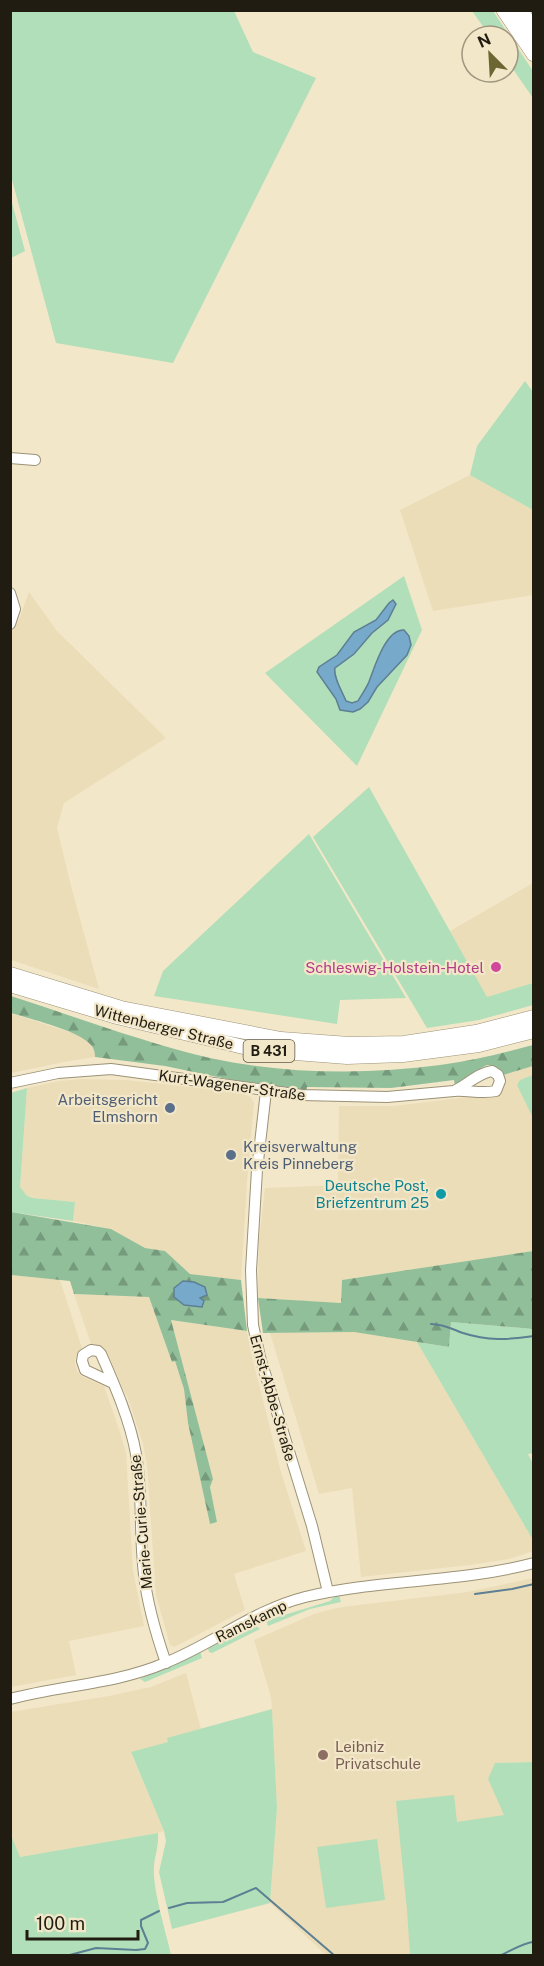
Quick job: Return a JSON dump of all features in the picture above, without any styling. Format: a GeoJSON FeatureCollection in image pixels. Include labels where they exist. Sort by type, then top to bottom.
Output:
{"type":"FeatureCollection","features":[{"type":"Feature","properties":{"kind":"highway"},"geometry":{"type":"LineString","coordinates":[[504,10],[534,54]]}},
{"type":"Feature","properties":{"kind":"highway"},"geometry":{"type":"LineString","coordinates":[[520,10],[534,31]]}},
{"type":"Feature","properties":{"kind":"main road","name":"Wittenberger Straße"},"geometry":{"type":"LineString","coordinates":[[10,974],[121,1008],[281,1039],[349,1044],[404,1043],[476,1032],[534,1017]]}},
{"type":"Feature","properties":{"kind":"main road","name":"Wittenberger Straße"},"geometry":{"type":"LineString","coordinates":[[10,985],[117,1017],[256,1050],[347,1057],[404,1055],[479,1044],[534,1031]]}},
{"type":"Feature","properties":{"kind":"street"},"geometry":{"type":"LineString","coordinates":[[10,458],[35,460]]}},
{"type":"Feature","properties":{"kind":"street"},"geometry":{"type":"LineString","coordinates":[[10,593],[15,609],[10,624]]}},
{"type":"Feature","properties":{"kind":"street","name":"Kurt-Wagener-Straße"},"geometry":{"type":"LineString","coordinates":[[10,1083],[58,1072],[111,1069],[302,1095],[364,1098],[454,1091]]}},
{"type":"Feature","properties":{"kind":"street","name":"Ernst-Abbe-Straße"},"geometry":{"type":"LineString","coordinates":[[266,1091],[257,1170],[250,1270],[253,1325],[260,1358],[312,1526],[328,1592]]}},
{"type":"Feature","properties":{"kind":"street","name":"Marie-Curie-Straße"},"geometry":{"type":"LineString","coordinates":[[113,1383],[135,1450],[140,1483],[146,1595],[165,1663]]}},
{"type":"Feature","properties":{"kind":"street","name":"Ramskamp"},"geometry":{"type":"LineString","coordinates":[[10,1698],[123,1676],[165,1663],[280,1605],[328,1592],[477,1574],[534,1563]]}},
{"type":"Feature","properties":{"kind":"shaded area"},"geometry":{"type":"Polygon","coordinates":[[[470,475],[533,510],[533,595],[433,611],[400,510],[470,475]]]}},
{"type":"Feature","properties":{"kind":"shaded area"},"geometry":{"type":"Polygon","coordinates":[[[29,592],[57,631],[166,738],[64,803],[57,828],[99,989],[11,960],[11,631],[18,622],[29,592]]]}},
{"type":"Feature","properties":{"kind":"shaded area"},"geometry":{"type":"Polygon","coordinates":[[[533,883],[533,983],[487,998],[450,931],[533,883]]]}},
{"type":"Feature","properties":{"kind":"shaded area"},"geometry":{"type":"Polygon","coordinates":[[[10,1013],[79,1035],[90,1044],[95,1057],[11,1073],[10,1013]]]}},
{"type":"Feature","properties":{"kind":"shaded area"},"geometry":{"type":"Polygon","coordinates":[[[533,1066],[533,1251],[342,1280],[341,1303],[258,1298],[259,1240],[265,1188],[338,1185],[339,1106],[394,1106],[468,1097],[491,1098],[500,1094],[505,1084],[503,1075],[533,1066]]]}},
{"type":"Feature","properties":{"kind":"shaded area"},"geometry":{"type":"Polygon","coordinates":[[[126,1080],[218,1090],[251,1097],[254,1103],[241,1280],[190,1274],[165,1251],[145,1248],[111,1229],[73,1221],[75,1202],[34,1198],[22,1191],[20,1187],[27,1088],[59,1081],[126,1080]]]}},
{"type":"Feature","properties":{"kind":"shaded area"},"geometry":{"type":"Polygon","coordinates":[[[11,1275],[60,1280],[82,1348],[76,1356],[77,1371],[83,1377],[104,1386],[126,1453],[133,1571],[144,1626],[69,1641],[76,1675],[11,1687],[11,1275]]]}},
{"type":"Feature","properties":{"kind":"shaded area"},"geometry":{"type":"Polygon","coordinates":[[[74,1294],[149,1297],[184,1389],[188,1423],[210,1524],[217,1522],[210,1487],[213,1479],[170,1320],[247,1331],[281,1472],[306,1551],[234,1574],[245,1610],[174,1647],[170,1645],[156,1595],[147,1465],[143,1444],[128,1398],[107,1354],[102,1347],[91,1344],[74,1294]]]}},
{"type":"Feature","properties":{"kind":"shaded area"},"geometry":{"type":"Polygon","coordinates":[[[354,1332],[417,1342],[533,1540],[533,1551],[509,1559],[470,1565],[361,1577],[352,1488],[319,1494],[270,1333],[354,1332]]]}},
{"type":"Feature","properties":{"kind":"shaded area"},"geometry":{"type":"Polygon","coordinates":[[[533,1578],[533,1762],[495,1763],[505,1815],[408,1910],[410,1956],[326,1955],[270,1903],[277,1808],[272,1709],[271,1697],[254,1640],[314,1614],[342,1607],[468,1592],[533,1578]]]}},
{"type":"Feature","properties":{"kind":"shaded area"},"geometry":{"type":"Polygon","coordinates":[[[186,1673],[201,1729],[168,1738],[169,1742],[131,1753],[164,1831],[20,1857],[11,1835],[10,1712],[151,1687],[186,1673]]]}},
{"type":"Feature","properties":{"kind":"green space"},"geometry":{"type":"Polygon","coordinates":[[[10,11],[234,11],[253,52],[316,78],[173,363],[56,343],[11,176],[10,11]]]}},
{"type":"Feature","properties":{"kind":"green space"},"geometry":{"type":"Polygon","coordinates":[[[472,11],[493,11],[502,24],[481,24],[472,11]]]}},
{"type":"Feature","properties":{"kind":"green space"},"geometry":{"type":"Polygon","coordinates":[[[520,52],[533,71],[533,98],[520,79],[520,52]]]}},
{"type":"Feature","properties":{"kind":"green space"},"geometry":{"type":"Polygon","coordinates":[[[11,199],[25,251],[10,258],[11,199]]]}},
{"type":"Feature","properties":{"kind":"green space"},"geometry":{"type":"Polygon","coordinates":[[[525,381],[533,392],[533,510],[470,475],[477,446],[525,381]]]}},
{"type":"Feature","properties":{"kind":"green space"},"geometry":{"type":"Polygon","coordinates":[[[404,576],[422,630],[357,766],[265,673],[404,576]]]}},
{"type":"Feature","properties":{"kind":"green space"},"geometry":{"type":"Polygon","coordinates":[[[369,787],[487,997],[533,983],[533,1005],[479,1020],[427,1028],[313,837],[369,787]]]}},
{"type":"Feature","properties":{"kind":"green space"},"geometry":{"type":"Polygon","coordinates":[[[309,834],[406,998],[340,1000],[337,1024],[154,996],[163,971],[309,834]]]}},
{"type":"Feature","properties":{"kind":"green space"},"geometry":{"type":"Polygon","coordinates":[[[11,996],[185,1052],[267,1067],[325,1071],[412,1068],[464,1061],[533,1045],[533,1066],[503,1075],[493,1066],[485,1066],[455,1086],[454,1080],[391,1088],[307,1087],[306,1092],[265,1087],[165,1066],[95,1057],[91,1046],[75,1034],[11,1013],[11,996]]]}},
{"type":"Feature","properties":{"kind":"green space"},"geometry":{"type":"Polygon","coordinates":[[[534,1075],[533,1118],[517,1085],[520,1080],[534,1075]]]}},
{"type":"Feature","properties":{"kind":"green space"},"geometry":{"type":"Polygon","coordinates":[[[27,1088],[20,1187],[27,1196],[33,1198],[75,1202],[73,1221],[11,1212],[11,1093],[27,1088]]]}},
{"type":"Feature","properties":{"kind":"green space"},"geometry":{"type":"Polygon","coordinates":[[[11,1212],[111,1229],[145,1248],[165,1251],[190,1274],[241,1280],[247,1331],[171,1320],[213,1479],[210,1487],[217,1522],[210,1524],[188,1423],[184,1389],[149,1297],[74,1294],[70,1281],[11,1275],[11,1212]]]}},
{"type":"Feature","properties":{"kind":"green space"},"geometry":{"type":"Polygon","coordinates":[[[533,1251],[533,1329],[451,1322],[449,1347],[354,1332],[263,1333],[258,1298],[341,1303],[342,1280],[533,1251]]]}},
{"type":"Feature","properties":{"kind":"green space"},"geometry":{"type":"Polygon","coordinates":[[[451,1322],[533,1329],[534,1453],[528,1454],[533,1464],[533,1540],[417,1342],[449,1347],[451,1322]]]}},
{"type":"Feature","properties":{"kind":"green space"},"geometry":{"type":"Polygon","coordinates":[[[339,1595],[341,1602],[310,1609],[268,1626],[265,1617],[267,1616],[271,1619],[330,1601],[339,1595]]]}},
{"type":"Feature","properties":{"kind":"green space"},"geometry":{"type":"Polygon","coordinates":[[[254,1624],[260,1629],[212,1653],[209,1652],[209,1646],[254,1624]]]}},
{"type":"Feature","properties":{"kind":"green space"},"geometry":{"type":"Polygon","coordinates":[[[200,1651],[202,1658],[145,1682],[140,1679],[200,1651]]]}},
{"type":"Feature","properties":{"kind":"green space"},"geometry":{"type":"Polygon","coordinates":[[[272,1709],[277,1808],[270,1903],[172,1929],[159,1872],[166,1841],[164,1831],[131,1752],[168,1742],[167,1738],[272,1709]]]}},
{"type":"Feature","properties":{"kind":"green space"},"geometry":{"type":"Polygon","coordinates":[[[533,1762],[533,1955],[410,1955],[396,1801],[454,1795],[457,1822],[504,1815],[488,1779],[495,1763],[533,1762]]]}},
{"type":"Feature","properties":{"kind":"green space"},"geometry":{"type":"Polygon","coordinates":[[[158,1833],[154,1875],[157,1898],[171,1955],[11,1955],[11,1835],[20,1857],[158,1833]]]}},
{"type":"Feature","properties":{"kind":"green space"},"geometry":{"type":"Polygon","coordinates":[[[377,1839],[385,1900],[326,1908],[317,1847],[377,1839]]]}},
{"type":"Feature","properties":{"kind":"water"},"geometry":{"type":"Polygon","coordinates":[[[393,600],[396,604],[388,620],[372,633],[354,654],[335,668],[337,680],[346,701],[352,703],[358,701],[368,684],[382,649],[392,635],[398,631],[404,630],[409,636],[411,645],[407,655],[360,709],[353,712],[340,710],[336,699],[317,672],[319,667],[337,655],[354,632],[376,620],[393,600]]]}},
{"type":"Feature","properties":{"kind":"water"},"geometry":{"type":"Polygon","coordinates":[[[183,1281],[194,1282],[205,1287],[207,1295],[200,1298],[204,1301],[202,1307],[184,1305],[174,1297],[174,1288],[183,1281]]]}},
{"type":"Feature","properties":{"kind":"waterway"},"geometry":{"type":"LineString","coordinates":[[431,1324],[489,1339],[534,1336]]}},
{"type":"Feature","properties":{"kind":"waterway"},"geometry":{"type":"LineString","coordinates":[[475,1594],[534,1584]]}},
{"type":"Feature","properties":{"kind":"waterway"},"geometry":{"type":"LineString","coordinates":[[169,1908],[187,1903],[223,1902],[256,1888],[335,1956]]}},
{"type":"Feature","properties":{"kind":"waterway"},"geometry":{"type":"LineString","coordinates":[[66,1956],[96,1948],[145,1949],[148,1943],[141,1920],[159,1911]]}},
{"type":"Feature","properties":{"kind":"waterway"},"geometry":{"type":"LineString","coordinates":[[499,1956],[521,1945],[534,1942]]}},
{"type":"Feature","properties":{"kind":"place","name":"Schleswig-Holstein-Hotel"},"geometry":{"type":"Point","coordinates":[496,967]}},
{"type":"Feature","properties":{"kind":"place","name":"Arbeitsgericht Elmshorn"},"geometry":{"type":"Point","coordinates":[170,1108]}},
{"type":"Feature","properties":{"kind":"place","name":"Kreisverwaltung Kreis Pinneberg"},"geometry":{"type":"Point","coordinates":[231,1155]}},
{"type":"Feature","properties":{"kind":"place","name":"Deutsche Post, Briefzentrum 25"},"geometry":{"type":"Point","coordinates":[441,1194]}},
{"type":"Feature","properties":{"kind":"place","name":"Leibniz Privatschule"},"geometry":{"type":"Point","coordinates":[323,1755]}}]}
